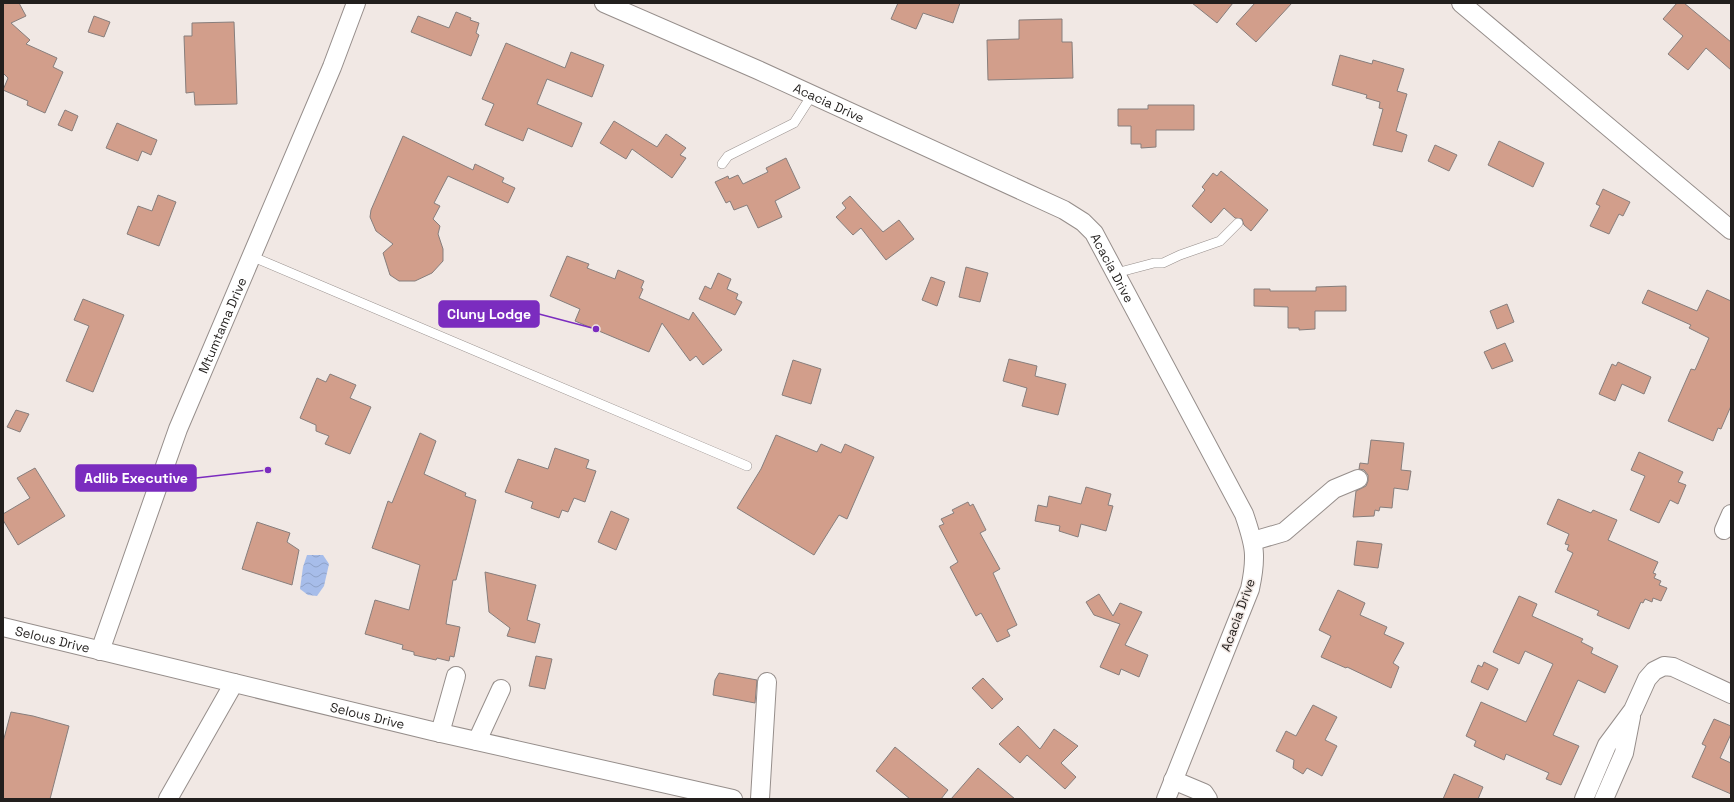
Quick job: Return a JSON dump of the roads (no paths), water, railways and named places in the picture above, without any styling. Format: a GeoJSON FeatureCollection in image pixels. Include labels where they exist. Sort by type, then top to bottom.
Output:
{"type":"FeatureCollection","features":[{"type":"Feature","properties":{"kind":"street","name":"Mtumtama Drive"},"geometry":{"type":"LineString","coordinates":[[100,651],[178,429],[250,256],[332,67],[356,3]]}},
{"type":"Feature","properties":{"kind":"street","name":"Acacia Drive"},"geometry":{"type":"LineString","coordinates":[[604,3],[812,95],[1064,210],[1083,222],[1094,233],[1244,514],[1253,541],[1255,565],[1250,589],[1166,799]]}},
{"type":"Feature","properties":{"kind":"street"},"geometry":{"type":"LineString","coordinates":[[1461,3],[1731,230]]}},
{"type":"Feature","properties":{"kind":"street"},"geometry":{"type":"LineString","coordinates":[[1253,541],[1284,532],[1334,489],[1358,479]]}},
{"type":"Feature","properties":{"kind":"street"},"geometry":{"type":"LineString","coordinates":[[1724,530],[1731,514]]}},
{"type":"Feature","properties":{"kind":"street","name":"Selous Drive"},"geometry":{"type":"LineString","coordinates":[[3,627],[440,733],[733,799]]}},
{"type":"Feature","properties":{"kind":"street"},"geometry":{"type":"LineString","coordinates":[[1584,799],[1607,745],[1633,710],[1647,679],[1654,671],[1664,666],[1673,666],[1731,694]]}},
{"type":"Feature","properties":{"kind":"street"},"geometry":{"type":"LineString","coordinates":[[440,733],[456,676]]}},
{"type":"Feature","properties":{"kind":"street"},"geometry":{"type":"LineString","coordinates":[[760,799],[767,682]]}},
{"type":"Feature","properties":{"kind":"street"},"geometry":{"type":"LineString","coordinates":[[168,799],[234,683]]}},
{"type":"Feature","properties":{"kind":"street"},"geometry":{"type":"LineString","coordinates":[[477,741],[501,689]]}},
{"type":"Feature","properties":{"kind":"street"},"geometry":{"type":"LineString","coordinates":[[1604,799],[1624,753],[1633,710]]}},
{"type":"Feature","properties":{"kind":"street"},"geometry":{"type":"LineString","coordinates":[[1173,780],[1204,794],[1208,799]]}},
{"type":"Feature","properties":{"kind":"lane"},"geometry":{"type":"LineString","coordinates":[[722,164],[728,156],[794,123],[812,95]]}},
{"type":"Feature","properties":{"kind":"lane"},"geometry":{"type":"LineString","coordinates":[[1116,273],[1154,263],[1164,263],[1180,255],[1220,241],[1238,223]]}},
{"type":"Feature","properties":{"kind":"lane"},"geometry":{"type":"LineString","coordinates":[[250,256],[747,466]]}},
{"type":"Feature","properties":{"kind":"water"},"geometry":{"type":"Polygon","coordinates":[[[307,555],[323,555],[329,564],[324,586],[317,596],[308,595],[300,589],[303,567],[307,555]]]}},
{"type":"Feature","properties":{"kind":"place","name":"Cluny Lodge"},"geometry":{"type":"Point","coordinates":[596,329]}},
{"type":"Feature","properties":{"kind":"place","name":"Adlib Executive"},"geometry":{"type":"Point","coordinates":[268,470]}}]}
